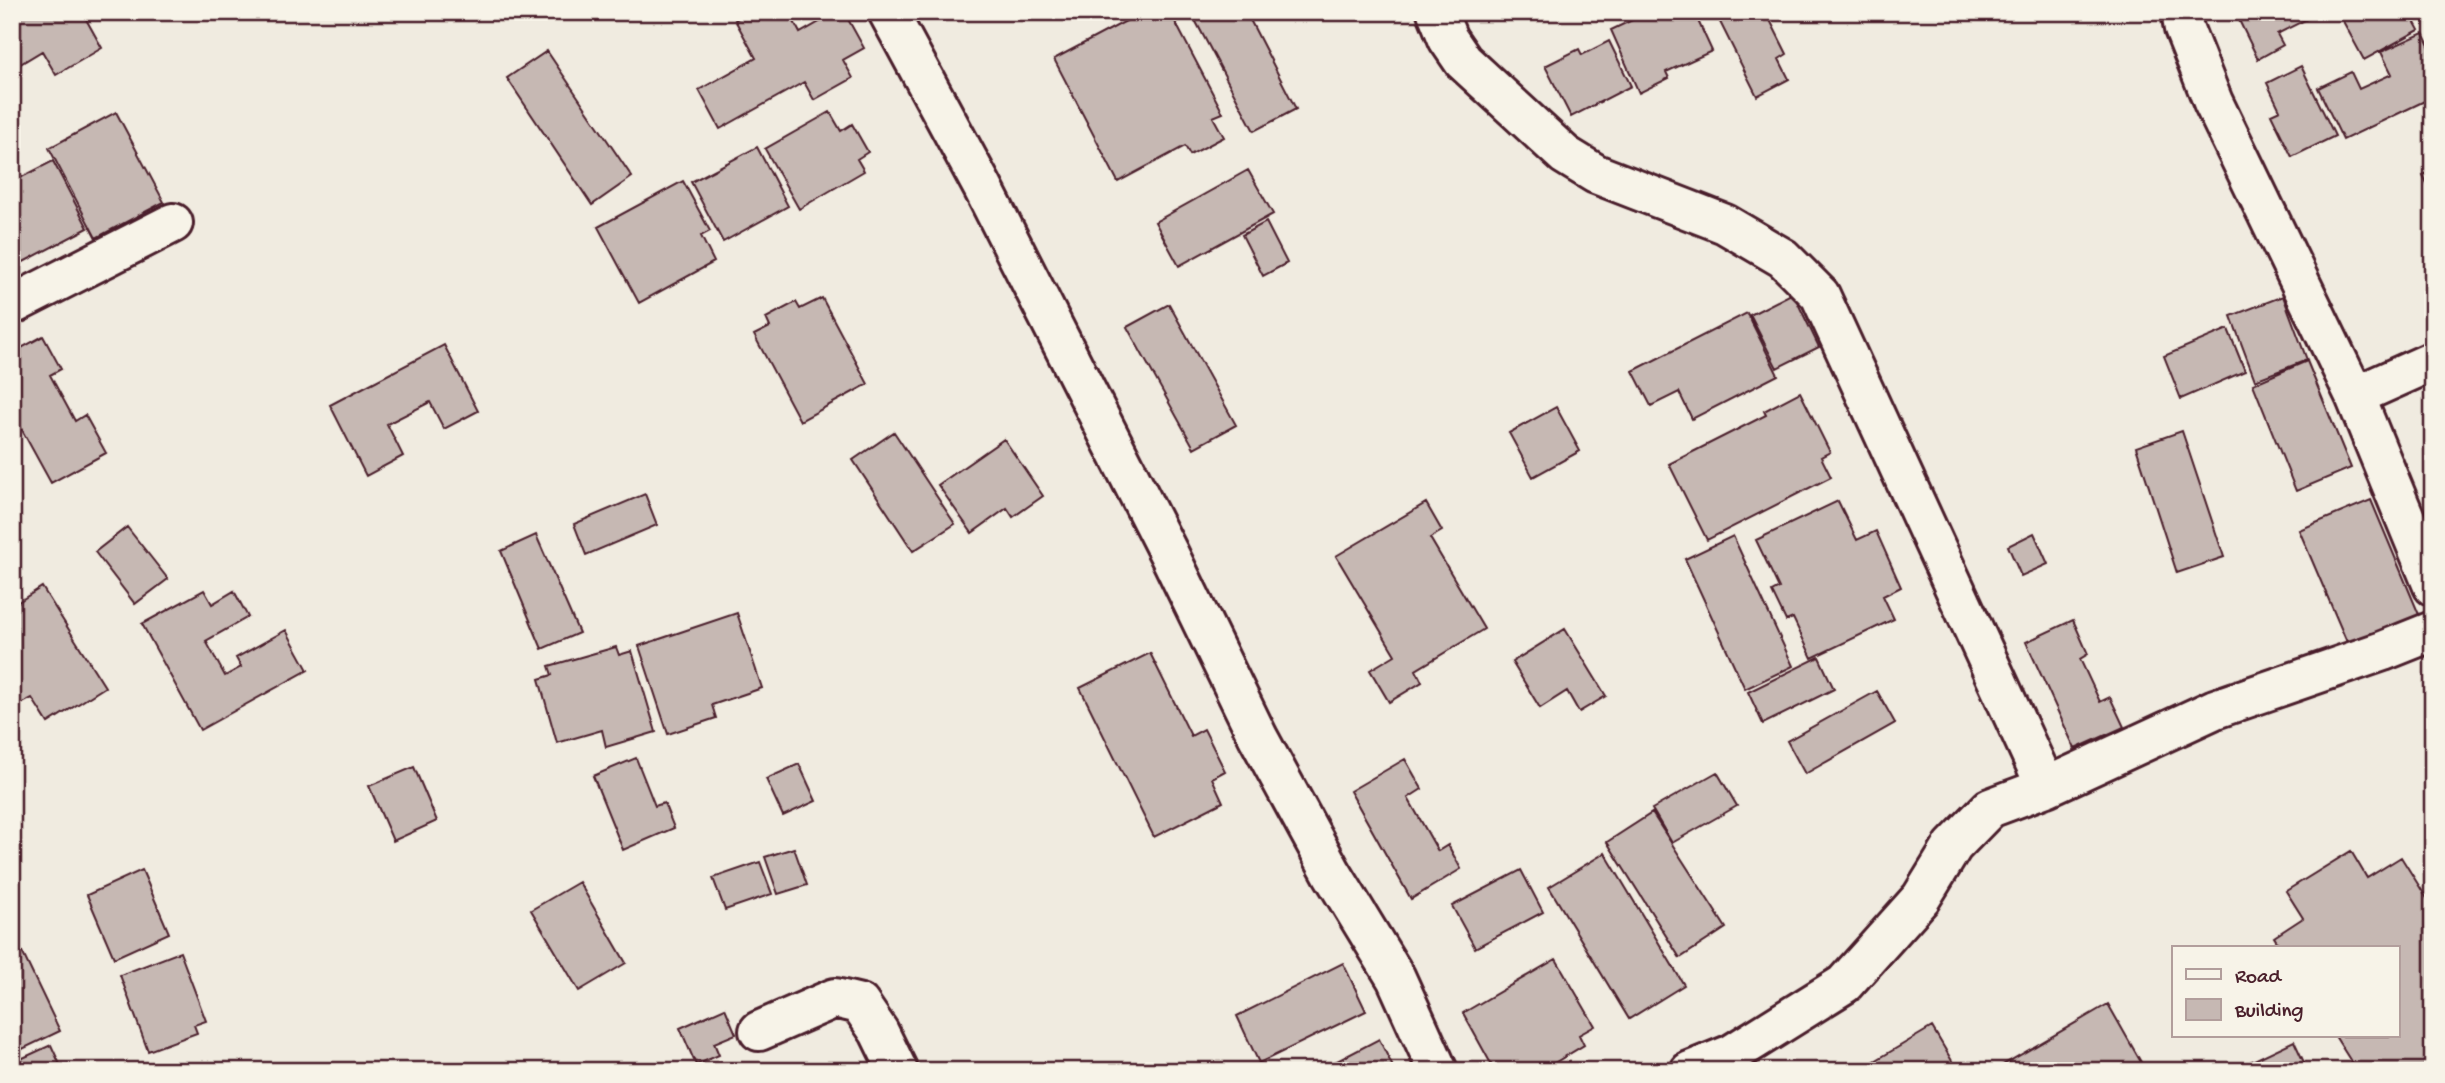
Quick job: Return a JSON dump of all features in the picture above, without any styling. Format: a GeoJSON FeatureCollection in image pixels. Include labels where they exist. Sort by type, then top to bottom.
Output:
{"type":"FeatureCollection","features":[{"type":"Feature","properties":{"kind":"street"},"geometry":{"type":"LineString","coordinates":[[888,12],[988,198],[1169,554],[1258,737],[1332,873],[1395,978],[1438,1071]]}},
{"type":"Feature","properties":{"kind":"street"},"geometry":{"type":"LineString","coordinates":[[1437,12],[1448,39],[1462,61],[1566,155],[1596,174],[1725,225],[1783,258],[1820,295],[2046,787]]}},
{"type":"Feature","properties":{"kind":"street"},"geometry":{"type":"LineString","coordinates":[[2181,12],[2184,29],[2214,102],[2355,397],[2433,586]]}},
{"type":"Feature","properties":{"kind":"street"},"geometry":{"type":"LineString","coordinates":[[12,305],[173,223]]}},
{"type":"Feature","properties":{"kind":"street"},"geometry":{"type":"LineString","coordinates":[[2355,397],[2433,361]]}},
{"type":"Feature","properties":{"kind":"street"},"geometry":{"type":"LineString","coordinates":[[1690,1071],[1732,1055],[1844,984],[1921,898],[1953,846],[1990,808],[2046,787],[2215,709],[2433,631]]}},
{"type":"Feature","properties":{"kind":"street"},"geometry":{"type":"LineString","coordinates":[[759,1031],[835,998],[860,1004],[879,1032],[898,1071]]}},
{"type":"Feature","properties":{"kind":"building"},"geometry":{"type":"Polygon","coordinates":[[[16,12],[82,12],[102,48],[56,75],[42,51],[12,69],[12,15],[16,12]]]}},
{"type":"Feature","properties":{"kind":"building"},"geometry":{"type":"Polygon","coordinates":[[[748,12],[789,12],[800,33],[837,12],[844,12],[864,48],[843,60],[853,78],[814,100],[804,82],[720,129],[699,90],[756,58],[735,20],[748,12]]]}},
{"type":"Feature","properties":{"kind":"building"},"geometry":{"type":"Polygon","coordinates":[[[1143,12],[1170,12],[1223,113],[1213,117],[1224,137],[1190,155],[1185,146],[1118,182],[1054,59],[1143,12]]]}},
{"type":"Feature","properties":{"kind":"building"},"geometry":{"type":"Polygon","coordinates":[[[1204,12],[1246,12],[1296,109],[1254,131],[1194,18],[1204,12]]]}},
{"type":"Feature","properties":{"kind":"building"},"geometry":{"type":"Polygon","coordinates":[[[1649,12],[1694,12],[1712,51],[1666,72],[1669,78],[1639,93],[1611,30],[1649,12]]]}},
{"type":"Feature","properties":{"kind":"building"},"geometry":{"type":"Polygon","coordinates":[[[1715,12],[1766,12],[1787,54],[1779,59],[1789,79],[1757,96],[1715,12]]]}},
{"type":"Feature","properties":{"kind":"building"},"geometry":{"type":"Polygon","coordinates":[[[2235,12],[2311,12],[2313,16],[2277,34],[2283,45],[2258,59],[2235,12]]]}},
{"type":"Feature","properties":{"kind":"building"},"geometry":{"type":"Polygon","coordinates":[[[2338,12],[2409,12],[2419,30],[2364,60],[2338,12]]]}},
{"type":"Feature","properties":{"kind":"building"},"geometry":{"type":"Polygon","coordinates":[[[2423,33],[2433,54],[2433,97],[2343,140],[2318,88],[2351,72],[2359,89],[2392,74],[2381,52],[2423,33]]]}},
{"type":"Feature","properties":{"kind":"building"},"geometry":{"type":"Polygon","coordinates":[[[1609,41],[1631,86],[1571,117],[1545,66],[1579,49],[1582,55],[1609,41]]]}},
{"type":"Feature","properties":{"kind":"building"},"geometry":{"type":"Polygon","coordinates":[[[547,51],[632,177],[592,205],[507,78],[547,51]]]}},
{"type":"Feature","properties":{"kind":"building"},"geometry":{"type":"Polygon","coordinates":[[[2301,66],[2335,136],[2292,157],[2271,114],[2280,110],[2267,83],[2301,66]]]}},
{"type":"Feature","properties":{"kind":"building"},"geometry":{"type":"Polygon","coordinates":[[[116,112],[164,202],[96,238],[49,148],[116,112]]]}},
{"type":"Feature","properties":{"kind":"building"},"geometry":{"type":"Polygon","coordinates":[[[830,112],[841,131],[852,124],[868,152],[857,159],[864,171],[799,209],[765,149],[830,112]]]}},
{"type":"Feature","properties":{"kind":"building"},"geometry":{"type":"Polygon","coordinates":[[[757,147],[788,206],[723,242],[691,182],[757,147]]]}},
{"type":"Feature","properties":{"kind":"building"},"geometry":{"type":"Polygon","coordinates":[[[53,161],[88,228],[12,268],[12,182],[53,161]]]}},
{"type":"Feature","properties":{"kind":"building"},"geometry":{"type":"Polygon","coordinates":[[[1248,170],[1273,214],[1179,266],[1155,222],[1248,170]]]}},
{"type":"Feature","properties":{"kind":"building"},"geometry":{"type":"Polygon","coordinates":[[[2433,170],[2433,196],[2423,175],[2433,170]]]}},
{"type":"Feature","properties":{"kind":"building"},"geometry":{"type":"Polygon","coordinates":[[[683,181],[710,231],[701,236],[714,262],[639,303],[598,227],[683,181]]]}},
{"type":"Feature","properties":{"kind":"building"},"geometry":{"type":"Polygon","coordinates":[[[1266,222],[1287,263],[1263,276],[1242,235],[1266,222]]]}},
{"type":"Feature","properties":{"kind":"building"},"geometry":{"type":"Polygon","coordinates":[[[1793,293],[1819,347],[1777,368],[1750,315],[1793,293]]]}},
{"type":"Feature","properties":{"kind":"building"},"geometry":{"type":"Polygon","coordinates":[[[2283,296],[2307,360],[2255,380],[2231,316],[2283,296]]]}},
{"type":"Feature","properties":{"kind":"building"},"geometry":{"type":"Polygon","coordinates":[[[822,298],[868,384],[800,421],[754,335],[770,327],[766,318],[796,302],[800,309],[822,298]]]}},
{"type":"Feature","properties":{"kind":"building"},"geometry":{"type":"Polygon","coordinates":[[[1169,304],[1236,425],[1194,448],[1127,327],[1169,304]]]}},
{"type":"Feature","properties":{"kind":"building"},"geometry":{"type":"Polygon","coordinates":[[[1747,313],[1778,375],[1692,419],[1679,392],[1651,406],[1633,371],[1747,313]]]}},
{"type":"Feature","properties":{"kind":"building"},"geometry":{"type":"Polygon","coordinates":[[[2228,329],[2245,371],[2181,399],[2164,356],[2228,329]]]}},
{"type":"Feature","properties":{"kind":"building"},"geometry":{"type":"Polygon","coordinates":[[[43,336],[61,369],[50,375],[75,421],[85,415],[106,453],[51,483],[12,412],[12,353],[43,336]]]}},
{"type":"Feature","properties":{"kind":"building"},"geometry":{"type":"Polygon","coordinates":[[[444,345],[478,411],[444,429],[430,402],[387,424],[403,456],[366,476],[330,405],[444,345]]]}},
{"type":"Feature","properties":{"kind":"building"},"geometry":{"type":"Polygon","coordinates":[[[2307,361],[2351,468],[2296,491],[2253,384],[2307,361]]]}},
{"type":"Feature","properties":{"kind":"building"},"geometry":{"type":"Polygon","coordinates":[[[1800,392],[1830,452],[1821,457],[1831,477],[1707,540],[1669,464],[1766,415],[1764,411],[1800,392]]]}},
{"type":"Feature","properties":{"kind":"building"},"geometry":{"type":"Polygon","coordinates":[[[1556,407],[1580,451],[1533,477],[1509,433],[1556,407]]]}},
{"type":"Feature","properties":{"kind":"building"},"geometry":{"type":"Polygon","coordinates":[[[2182,431],[2224,557],[2177,573],[2136,447],[2182,431]]]}},
{"type":"Feature","properties":{"kind":"building"},"geometry":{"type":"Polygon","coordinates":[[[894,432],[955,524],[913,551],[853,460],[894,432]]]}},
{"type":"Feature","properties":{"kind":"building"},"geometry":{"type":"Polygon","coordinates":[[[1004,439],[1043,496],[1013,517],[1007,508],[972,533],[938,485],[1004,439]]]}},
{"type":"Feature","properties":{"kind":"building"},"geometry":{"type":"Polygon","coordinates":[[[645,494],[657,525],[586,555],[574,524],[645,494]]]}},
{"type":"Feature","properties":{"kind":"building"},"geometry":{"type":"Polygon","coordinates":[[[2371,500],[2420,617],[2349,647],[2299,530],[2371,500]]]}},
{"type":"Feature","properties":{"kind":"building"},"geometry":{"type":"Polygon","coordinates":[[[1838,501],[1857,540],[1876,531],[1901,587],[1883,596],[1894,619],[1812,658],[1793,618],[1786,621],[1772,592],[1779,588],[1756,540],[1838,501]]]}},
{"type":"Feature","properties":{"kind":"building"},"geometry":{"type":"Polygon","coordinates":[[[1426,503],[1442,531],[1430,538],[1484,629],[1416,670],[1422,682],[1389,702],[1370,670],[1395,655],[1336,556],[1426,503]]]}},
{"type":"Feature","properties":{"kind":"building"},"geometry":{"type":"Polygon","coordinates":[[[127,527],[168,579],[135,604],[95,552],[127,527]]]}},
{"type":"Feature","properties":{"kind":"building"},"geometry":{"type":"Polygon","coordinates":[[[2034,533],[2048,564],[2021,576],[2008,546],[2034,533]]]}},
{"type":"Feature","properties":{"kind":"building"},"geometry":{"type":"Polygon","coordinates":[[[536,535],[579,633],[542,649],[501,551],[536,535]]]}},
{"type":"Feature","properties":{"kind":"building"},"geometry":{"type":"Polygon","coordinates":[[[1733,536],[1793,666],[1745,689],[1685,559],[1733,536]]]}},
{"type":"Feature","properties":{"kind":"building"},"geometry":{"type":"Polygon","coordinates":[[[42,587],[105,687],[48,723],[32,698],[21,704],[12,690],[12,606],[42,587]]]}},
{"type":"Feature","properties":{"kind":"building"},"geometry":{"type":"Polygon","coordinates":[[[204,590],[212,604],[234,591],[248,617],[206,641],[225,676],[241,667],[236,658],[286,630],[308,670],[200,730],[142,624],[204,590]]]}},
{"type":"Feature","properties":{"kind":"building"},"geometry":{"type":"Polygon","coordinates":[[[737,613],[762,688],[712,705],[716,718],[668,734],[639,646],[737,613]]]}},
{"type":"Feature","properties":{"kind":"building"},"geometry":{"type":"Polygon","coordinates":[[[2073,620],[2088,654],[2080,659],[2100,702],[2110,697],[2124,727],[2075,749],[2026,642],[2073,620]]]}},
{"type":"Feature","properties":{"kind":"building"},"geometry":{"type":"Polygon","coordinates":[[[1565,629],[1606,696],[1579,712],[1567,691],[1540,708],[1512,662],[1565,629]]]}},
{"type":"Feature","properties":{"kind":"building"},"geometry":{"type":"Polygon","coordinates":[[[616,647],[619,655],[632,651],[656,732],[606,747],[602,730],[557,743],[539,679],[552,675],[549,666],[616,647]]]}},
{"type":"Feature","properties":{"kind":"building"},"geometry":{"type":"Polygon","coordinates":[[[1150,653],[1191,736],[1204,729],[1225,771],[1212,778],[1223,802],[1154,837],[1080,688],[1150,653]]]}},
{"type":"Feature","properties":{"kind":"building"},"geometry":{"type":"Polygon","coordinates":[[[1819,657],[1834,689],[1763,724],[1748,692],[1819,657]]]}},
{"type":"Feature","properties":{"kind":"building"},"geometry":{"type":"Polygon","coordinates":[[[1877,691],[1895,723],[1805,774],[1787,741],[1877,691]]]}},
{"type":"Feature","properties":{"kind":"building"},"geometry":{"type":"Polygon","coordinates":[[[636,758],[655,806],[664,803],[674,828],[623,850],[593,776],[636,758]]]}},
{"type":"Feature","properties":{"kind":"building"},"geometry":{"type":"Polygon","coordinates":[[[1405,759],[1422,789],[1408,798],[1438,851],[1448,845],[1461,869],[1411,899],[1350,791],[1405,759]]]}},
{"type":"Feature","properties":{"kind":"building"},"geometry":{"type":"Polygon","coordinates":[[[799,764],[816,801],[783,816],[766,779],[799,764]]]}},
{"type":"Feature","properties":{"kind":"building"},"geometry":{"type":"Polygon","coordinates":[[[414,767],[437,821],[393,841],[369,786],[414,767]]]}},
{"type":"Feature","properties":{"kind":"building"},"geometry":{"type":"Polygon","coordinates":[[[1717,772],[1737,806],[1672,843],[1652,809],[1717,772]]]}},
{"type":"Feature","properties":{"kind":"building"},"geometry":{"type":"Polygon","coordinates":[[[1652,813],[1726,928],[1680,958],[1607,842],[1652,813]]]}},
{"type":"Feature","properties":{"kind":"building"},"geometry":{"type":"Polygon","coordinates":[[[794,848],[807,885],[778,894],[765,857],[794,848]]]}},
{"type":"Feature","properties":{"kind":"building"},"geometry":{"type":"Polygon","coordinates":[[[2351,851],[2367,878],[2401,857],[2433,908],[2433,1071],[2357,1071],[2336,1038],[2400,1038],[2400,946],[2280,946],[2274,937],[2303,918],[2286,891],[2351,851]]]}},
{"type":"Feature","properties":{"kind":"building"},"geometry":{"type":"Polygon","coordinates":[[[1605,853],[1684,985],[1629,1019],[1549,887],[1605,853]]]}},
{"type":"Feature","properties":{"kind":"building"},"geometry":{"type":"Polygon","coordinates":[[[760,862],[772,894],[725,910],[713,878],[760,862]]]}},
{"type":"Feature","properties":{"kind":"building"},"geometry":{"type":"Polygon","coordinates":[[[142,870],[169,933],[114,958],[87,895],[142,870]]]}},
{"type":"Feature","properties":{"kind":"building"},"geometry":{"type":"Polygon","coordinates":[[[1521,870],[1543,912],[1475,948],[1452,906],[1521,870]]]}},
{"type":"Feature","properties":{"kind":"building"},"geometry":{"type":"Polygon","coordinates":[[[579,882],[626,963],[579,991],[531,910],[579,882]]]}},
{"type":"Feature","properties":{"kind":"building"},"geometry":{"type":"Polygon","coordinates":[[[12,931],[60,1031],[12,1054],[12,931]]]}},
{"type":"Feature","properties":{"kind":"building"},"geometry":{"type":"Polygon","coordinates":[[[180,952],[206,1021],[194,1025],[197,1033],[148,1051],[120,975],[180,952]]]}},
{"type":"Feature","properties":{"kind":"building"},"geometry":{"type":"Polygon","coordinates":[[[1556,959],[1595,1026],[1579,1035],[1584,1045],[1541,1071],[1527,1071],[1525,1066],[1517,1071],[1495,1071],[1463,1013],[1556,959]]]}},
{"type":"Feature","properties":{"kind":"building"},"geometry":{"type":"Polygon","coordinates":[[[1343,963],[1366,1011],[1259,1063],[1237,1016],[1343,963]]]}},
{"type":"Feature","properties":{"kind":"building"},"geometry":{"type":"Polygon","coordinates":[[[2108,1004],[2146,1071],[1997,1071],[1996,1069],[2108,1004]]]}},
{"type":"Feature","properties":{"kind":"building"},"geometry":{"type":"Polygon","coordinates":[[[725,1008],[736,1034],[714,1043],[719,1055],[696,1065],[680,1028],[725,1008]]]}},
{"type":"Feature","properties":{"kind":"building"},"geometry":{"type":"Polygon","coordinates":[[[1932,1027],[1958,1071],[1858,1071],[1932,1027]]]}},
{"type":"Feature","properties":{"kind":"building"},"geometry":{"type":"Polygon","coordinates":[[[1379,1039],[1395,1071],[1318,1071],[1379,1039]]]}},
{"type":"Feature","properties":{"kind":"building"},"geometry":{"type":"Polygon","coordinates":[[[2294,1041],[2308,1071],[2233,1070],[2294,1041]]]}},
{"type":"Feature","properties":{"kind":"building"},"geometry":{"type":"Polygon","coordinates":[[[51,1045],[63,1071],[12,1071],[12,1063],[51,1045]]]}}]}
